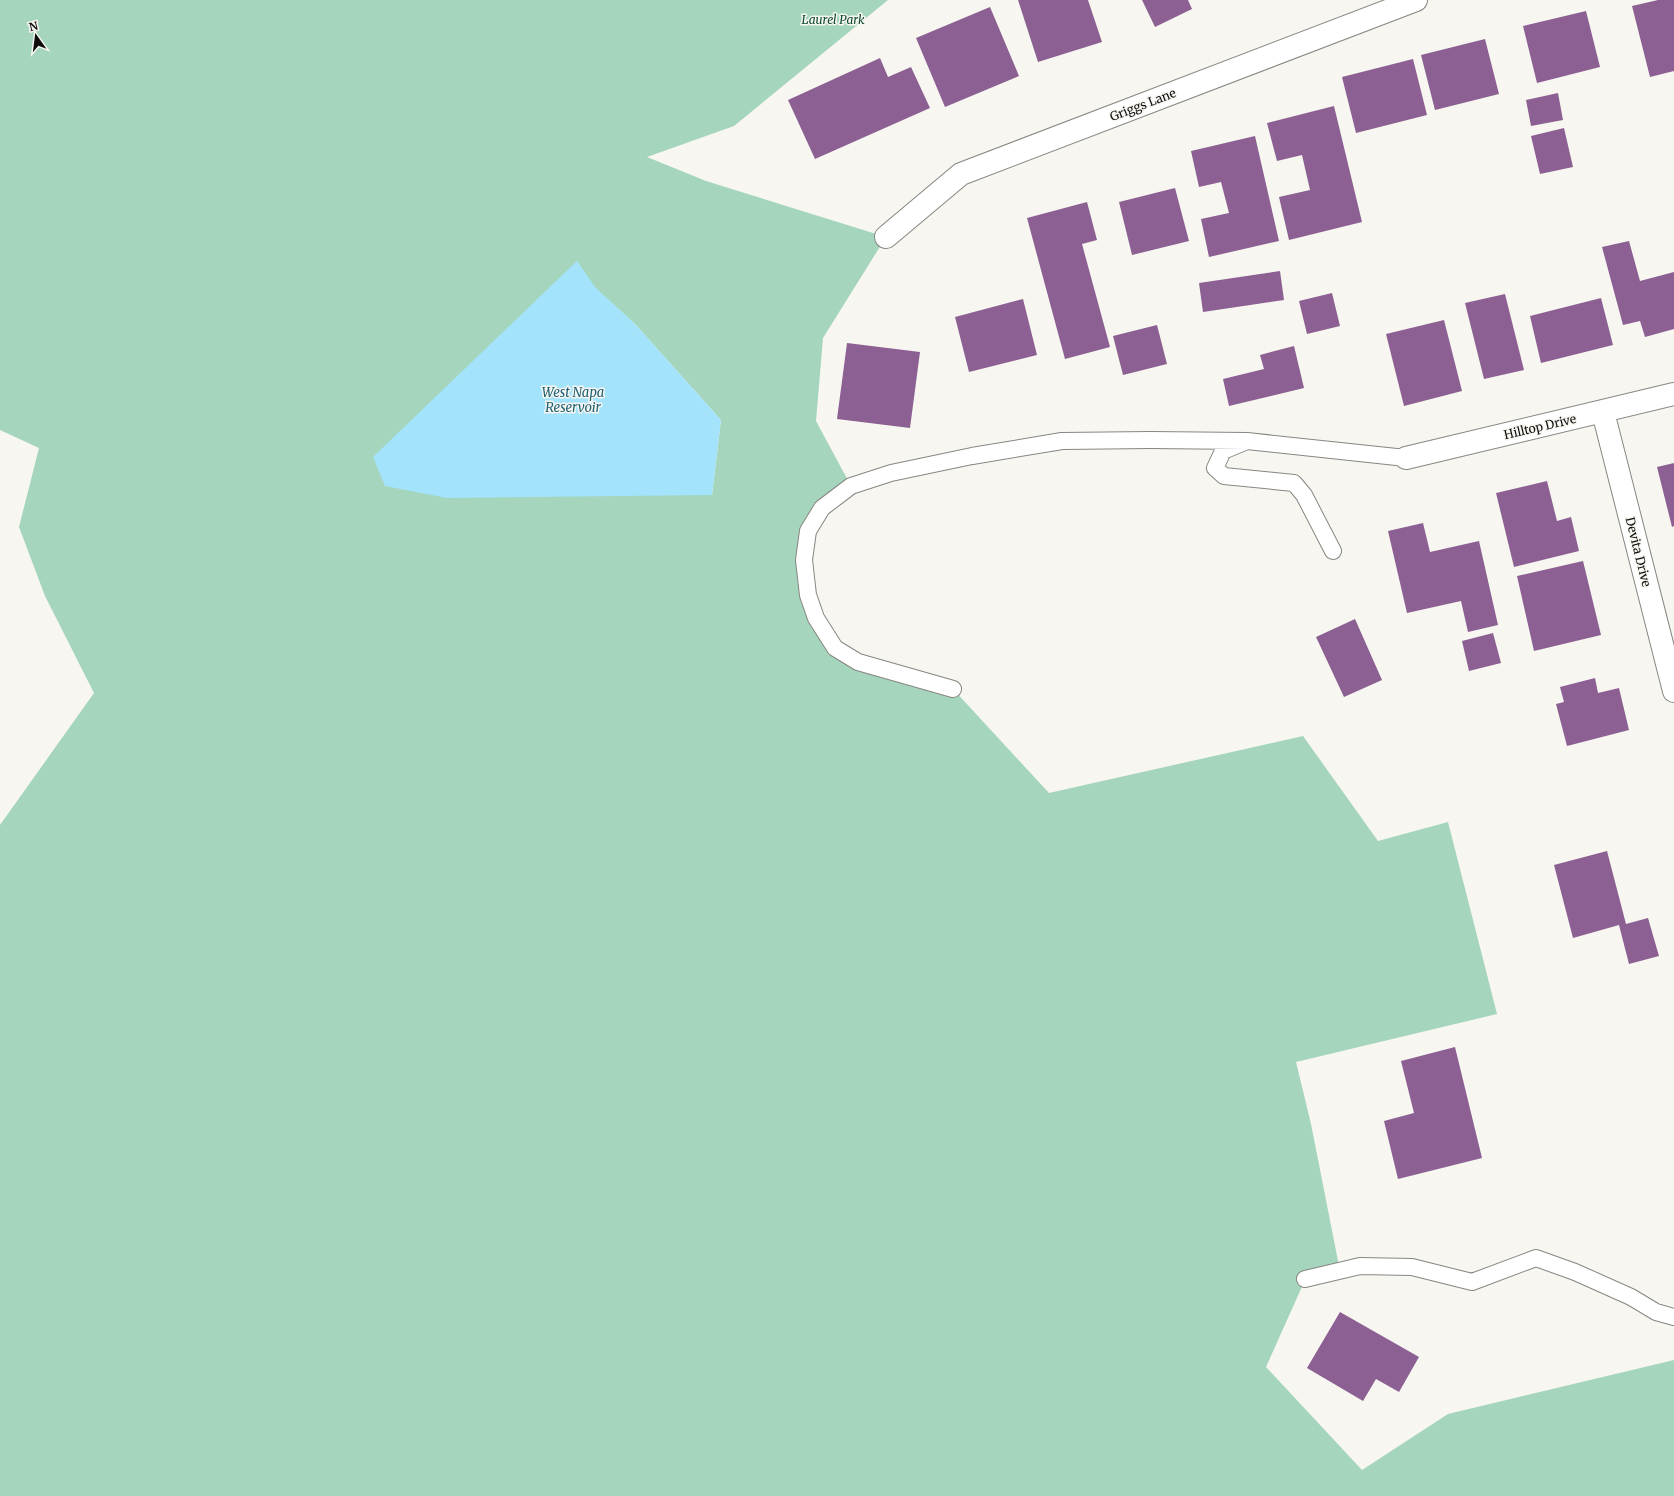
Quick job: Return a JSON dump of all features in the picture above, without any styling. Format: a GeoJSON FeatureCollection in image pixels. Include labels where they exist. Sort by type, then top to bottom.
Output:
{"type":"FeatureCollection","features":[{"type":"Feature","properties":{"kind":"street","name":"Griggs Lane"},"geometry":{"type":"LineString","coordinates":[[886,237],[961,174],[1416,0]]}},
{"type":"Feature","properties":{"kind":"street","name":"Hilltop Drive"},"geometry":{"type":"LineString","coordinates":[[1406,458],[1674,394]]}},
{"type":"Feature","properties":{"kind":"street","name":"Devita Drive"},"geometry":{"type":"LineString","coordinates":[[1603,412],[1674,691]]}},
{"type":"Feature","properties":{"kind":"lane"},"geometry":{"type":"LineString","coordinates":[[953,688],[858,662],[835,648],[816,618],[808,595],[804,560],[808,531],[822,508],[851,486],[891,473],[972,456],[1062,441],[1247,441],[1406,458]]}},
{"type":"Feature","properties":{"kind":"lane"},"geometry":{"type":"LineString","coordinates":[[1247,441],[1223,451],[1215,468],[1224,476],[1294,483],[1304,495],[1333,551]]}},
{"type":"Feature","properties":{"kind":"lane"},"geometry":{"type":"LineString","coordinates":[[1305,1280],[1360,1266],[1412,1267],[1472,1282],[1536,1258],[1575,1272],[1632,1297],[1656,1312],[1674,1316]]}},
{"type":"Feature","properties":{"kind":"green space","name":"Laurel Park"},"geometry":{"type":"Polygon","coordinates":[[[0,0],[888,0],[734,126],[647,157],[706,181],[886,237],[823,338],[816,421],[851,486],[822,508],[804,560],[835,648],[953,689],[1049,793],[1303,736],[1378,841],[1448,822],[1497,1014],[1296,1062],[1311,1124],[1340,1271],[1305,1280],[1266,1367],[1362,1470],[1448,1414],[1674,1360],[1674,1496],[0,1496],[0,825],[94,693],[45,596],[19,527],[39,448],[0,430],[0,0]],[[577,261],[712,495],[721,420],[635,324],[594,287],[577,261]]]}},
{"type":"Feature","properties":{"kind":"water","name":"West Napa Reservoir"},"geometry":{"type":"Polygon","coordinates":[[[577,261],[595,287],[635,324],[721,420],[712,495],[447,498],[385,486],[373,457],[577,261]]]}},
{"type":"Feature","properties":{"kind":"building"},"geometry":{"type":"Polygon","coordinates":[[[1018,0],[1088,0],[1102,42],[1038,62],[1018,0]]]}},
{"type":"Feature","properties":{"kind":"building"},"geometry":{"type":"Polygon","coordinates":[[[1142,0],[1188,0],[1192,9],[1155,27],[1142,0]]]}},
{"type":"Feature","properties":{"kind":"building"},"geometry":{"type":"Polygon","coordinates":[[[1658,0],[1674,0],[1674,71],[1650,77],[1632,6],[1658,0]]]}},
{"type":"Feature","properties":{"kind":"building"},"geometry":{"type":"Polygon","coordinates":[[[990,7],[1019,76],[945,107],[916,38],[990,7]]]}},
{"type":"Feature","properties":{"kind":"building"},"geometry":{"type":"Polygon","coordinates":[[[1586,11],[1600,67],[1537,83],[1523,26],[1586,11]]]}},
{"type":"Feature","properties":{"kind":"building"},"geometry":{"type":"Polygon","coordinates":[[[1485,39],[1499,94],[1435,110],[1421,55],[1485,39]]]}},
{"type":"Feature","properties":{"kind":"building"},"geometry":{"type":"Polygon","coordinates":[[[880,58],[888,77],[911,67],[930,108],[815,159],[788,100],[880,58]]]}},
{"type":"Feature","properties":{"kind":"building"},"geometry":{"type":"Polygon","coordinates":[[[1413,59],[1427,115],[1356,133],[1342,77],[1413,59]]]}},
{"type":"Feature","properties":{"kind":"building"},"geometry":{"type":"Polygon","coordinates":[[[1558,93],[1563,120],[1531,126],[1526,100],[1558,93]]]}},
{"type":"Feature","properties":{"kind":"building"},"geometry":{"type":"Polygon","coordinates":[[[1334,106],[1362,222],[1289,240],[1279,197],[1310,190],[1302,155],[1277,161],[1267,123],[1334,106]]]}},
{"type":"Feature","properties":{"kind":"building"},"geometry":{"type":"Polygon","coordinates":[[[1564,128],[1573,167],[1540,174],[1531,136],[1564,128]]]}},
{"type":"Feature","properties":{"kind":"building"},"geometry":{"type":"Polygon","coordinates":[[[1255,136],[1279,241],[1209,257],[1201,219],[1229,213],[1221,182],[1199,187],[1191,151],[1255,136]]]}},
{"type":"Feature","properties":{"kind":"building"},"geometry":{"type":"Polygon","coordinates":[[[1175,188],[1189,241],[1132,255],[1119,202],[1175,188]]]}},
{"type":"Feature","properties":{"kind":"building"},"geometry":{"type":"Polygon","coordinates":[[[1087,202],[1097,240],[1082,244],[1110,347],[1065,359],[1027,218],[1087,202]]]}},
{"type":"Feature","properties":{"kind":"building"},"geometry":{"type":"Polygon","coordinates":[[[1629,241],[1640,281],[1674,272],[1674,329],[1645,337],[1640,321],[1623,325],[1602,247],[1629,241]]]}},
{"type":"Feature","properties":{"kind":"building"},"geometry":{"type":"Polygon","coordinates":[[[1280,271],[1284,300],[1203,312],[1199,283],[1280,271]]]}},
{"type":"Feature","properties":{"kind":"building"},"geometry":{"type":"Polygon","coordinates":[[[1332,293],[1340,326],[1307,334],[1299,301],[1332,293]]]}},
{"type":"Feature","properties":{"kind":"building"},"geometry":{"type":"Polygon","coordinates":[[[1505,294],[1524,370],[1484,379],[1465,303],[1505,294]]]}},
{"type":"Feature","properties":{"kind":"building"},"geometry":{"type":"Polygon","coordinates":[[[1601,298],[1613,345],[1541,363],[1530,316],[1601,298]]]}},
{"type":"Feature","properties":{"kind":"building"},"geometry":{"type":"Polygon","coordinates":[[[1023,299],[1037,355],[969,372],[955,317],[1023,299]]]}},
{"type":"Feature","properties":{"kind":"building"},"geometry":{"type":"Polygon","coordinates":[[[1444,320],[1462,391],[1404,406],[1386,334],[1444,320]]]}},
{"type":"Feature","properties":{"kind":"building"},"geometry":{"type":"Polygon","coordinates":[[[1157,325],[1167,364],[1123,375],[1113,336],[1157,325]]]}},
{"type":"Feature","properties":{"kind":"building"},"geometry":{"type":"Polygon","coordinates":[[[847,343],[920,352],[910,428],[837,419],[847,343]]]}},
{"type":"Feature","properties":{"kind":"building"},"geometry":{"type":"Polygon","coordinates":[[[1294,346],[1304,388],[1229,406],[1223,379],[1264,369],[1260,355],[1294,346]]]}},
{"type":"Feature","properties":{"kind":"building"},"geometry":{"type":"Polygon","coordinates":[[[1674,463],[1674,526],[1672,527],[1657,467],[1674,463]]]}},
{"type":"Feature","properties":{"kind":"building"},"geometry":{"type":"Polygon","coordinates":[[[1547,481],[1557,521],[1571,517],[1579,551],[1514,567],[1496,493],[1547,481]]]}},
{"type":"Feature","properties":{"kind":"building"},"geometry":{"type":"Polygon","coordinates":[[[1423,523],[1430,552],[1479,541],[1498,625],[1468,632],[1461,601],[1407,613],[1388,531],[1423,523]]]}},
{"type":"Feature","properties":{"kind":"building"},"geometry":{"type":"Polygon","coordinates":[[[1583,561],[1601,635],[1534,651],[1517,576],[1583,561]]]}},
{"type":"Feature","properties":{"kind":"building"},"geometry":{"type":"Polygon","coordinates":[[[1355,619],[1382,680],[1344,697],[1316,637],[1355,619]]]}},
{"type":"Feature","properties":{"kind":"building"},"geometry":{"type":"Polygon","coordinates":[[[1493,633],[1501,663],[1469,671],[1462,641],[1493,633]]]}},
{"type":"Feature","properties":{"kind":"building"},"geometry":{"type":"Polygon","coordinates":[[[1595,678],[1598,693],[1619,688],[1629,730],[1567,746],[1556,704],[1564,702],[1560,687],[1595,678]]]}},
{"type":"Feature","properties":{"kind":"building"},"geometry":{"type":"Polygon","coordinates":[[[1607,851],[1626,924],[1648,918],[1659,956],[1629,964],[1619,925],[1573,938],[1554,865],[1607,851]]]}},
{"type":"Feature","properties":{"kind":"building"},"geometry":{"type":"Polygon","coordinates":[[[1455,1047],[1482,1158],[1398,1179],[1384,1121],[1414,1113],[1401,1061],[1455,1047]]]}},
{"type":"Feature","properties":{"kind":"building"},"geometry":{"type":"Polygon","coordinates":[[[1340,1312],[1419,1357],[1399,1392],[1376,1379],[1363,1401],[1307,1368],[1340,1312]]]}}]}
